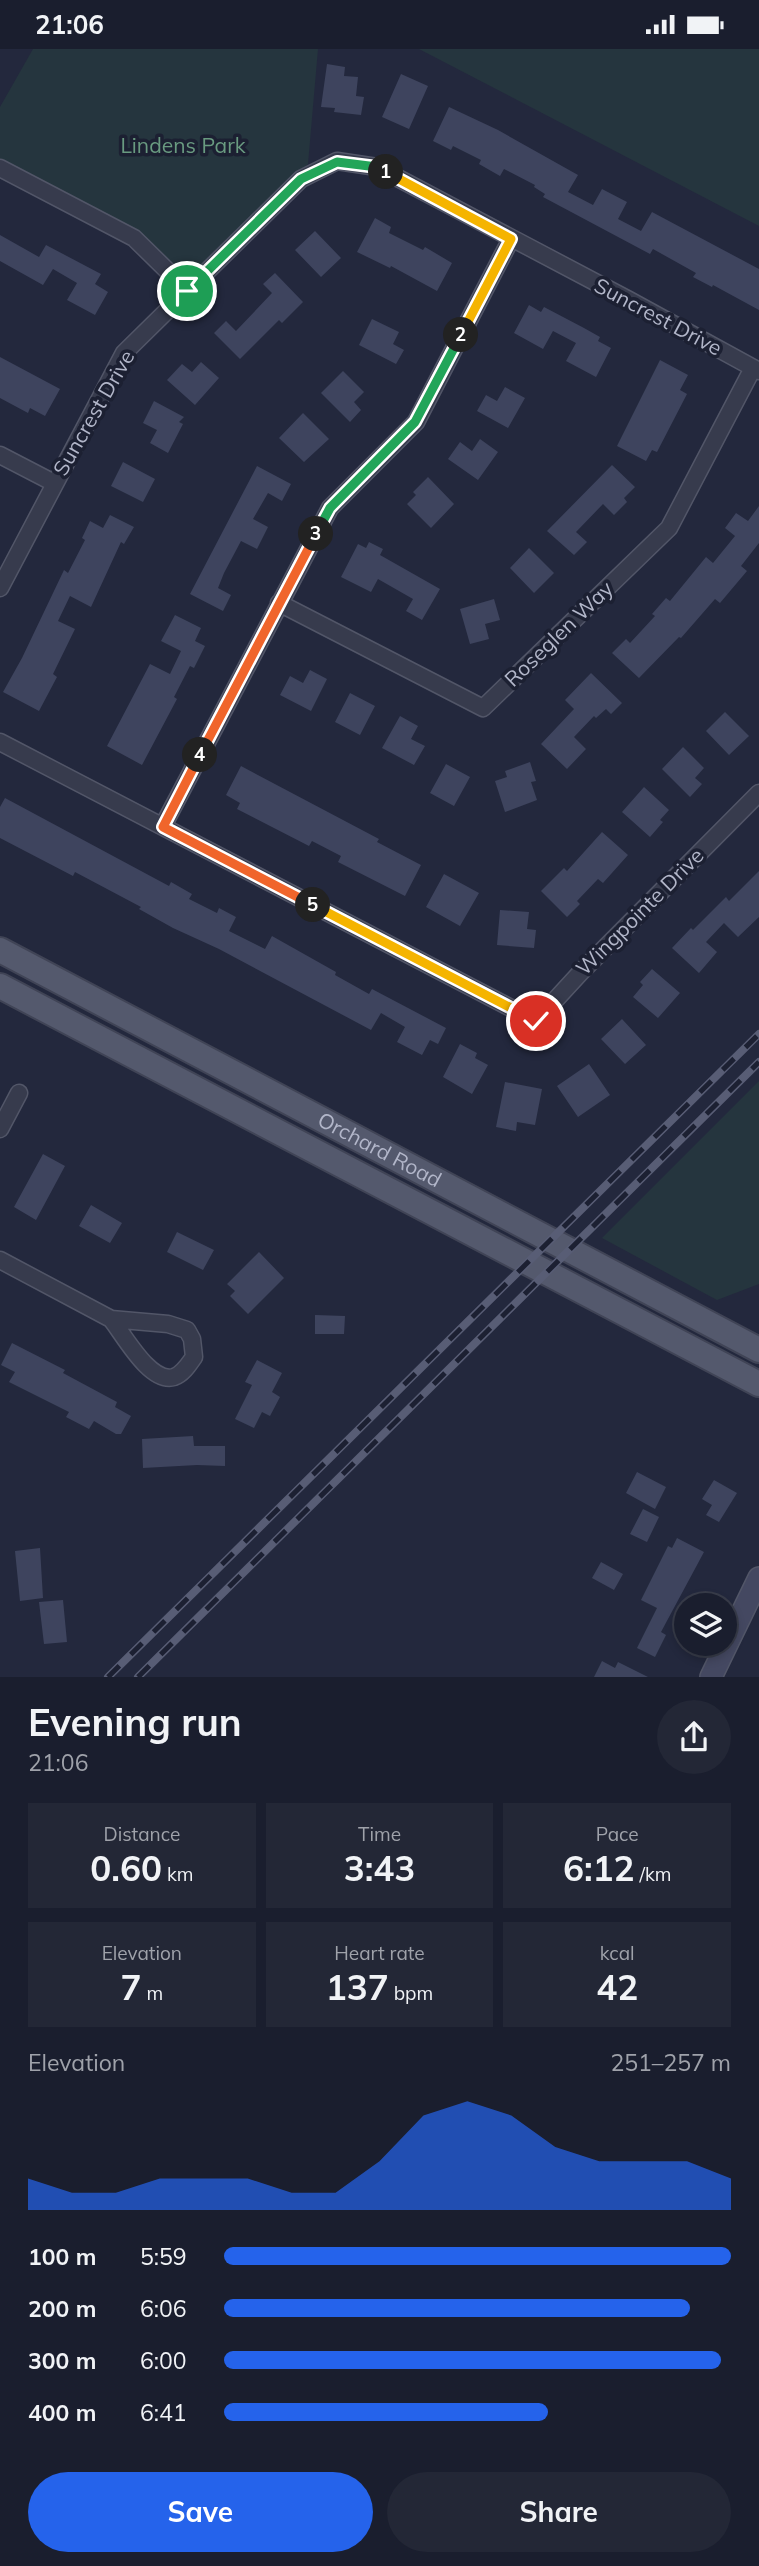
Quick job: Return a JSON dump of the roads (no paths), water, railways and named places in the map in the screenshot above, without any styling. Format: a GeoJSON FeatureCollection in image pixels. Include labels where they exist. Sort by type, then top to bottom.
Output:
{"type":"FeatureCollection","features":[{"type":"Feature","properties":{"kind":"main road","name":"Orchard Road"},"geometry":{"type":"LineString","coordinates":[[0,950],[759,1350]]}},
{"type":"Feature","properties":{"kind":"main road","name":"Orchard Road"},"geometry":{"type":"LineString","coordinates":[[0,986],[759,1384]]}},
{"type":"Feature","properties":{"kind":"street","name":"Suncrest Drive"},"geometry":{"type":"LineString","coordinates":[[0,587],[124,353],[301,179],[337,162],[377,167],[756,370]]}},
{"type":"Feature","properties":{"kind":"street"},"geometry":{"type":"LineString","coordinates":[[0,168],[134,238],[187,291]]}},
{"type":"Feature","properties":{"kind":"street"},"geometry":{"type":"LineString","coordinates":[[163,827],[330,508],[415,422],[511,239]]}},
{"type":"Feature","properties":{"kind":"street","name":"Roseglen Way"},"geometry":{"type":"LineString","coordinates":[[279,603],[483,708],[669,527],[756,370]]}},
{"type":"Feature","properties":{"kind":"street"},"geometry":{"type":"LineString","coordinates":[[0,455],[54,483]]}},
{"type":"Feature","properties":{"kind":"street","name":"Wingpointe Drive"},"geometry":{"type":"LineString","coordinates":[[0,741],[536,1021],[759,793]]}},
{"type":"Feature","properties":{"kind":"street"},"geometry":{"type":"LineString","coordinates":[[0,1129],[19,1093]]}},
{"type":"Feature","properties":{"kind":"street"},"geometry":{"type":"LineString","coordinates":[[0,1260],[111,1319],[167,1324],[187,1330],[192,1339],[194,1357],[185,1370],[175,1377],[161,1377],[144,1363],[111,1319]]}},
{"type":"Feature","properties":{"kind":"street"},"geometry":{"type":"LineString","coordinates":[[711,1677],[759,1578]]}},
{"type":"Feature","properties":{"kind":"railway"},"geometry":{"type":"LineString","coordinates":[[108,1677],[759,1034]]}},
{"type":"Feature","properties":{"kind":"railway"},"geometry":{"type":"LineString","coordinates":[[138,1677],[759,1062]]}},
{"type":"Feature","properties":{"kind":"park label","name":"Lindens Park"},"geometry":{"type":"Point","coordinates":[183,146]}}]}
